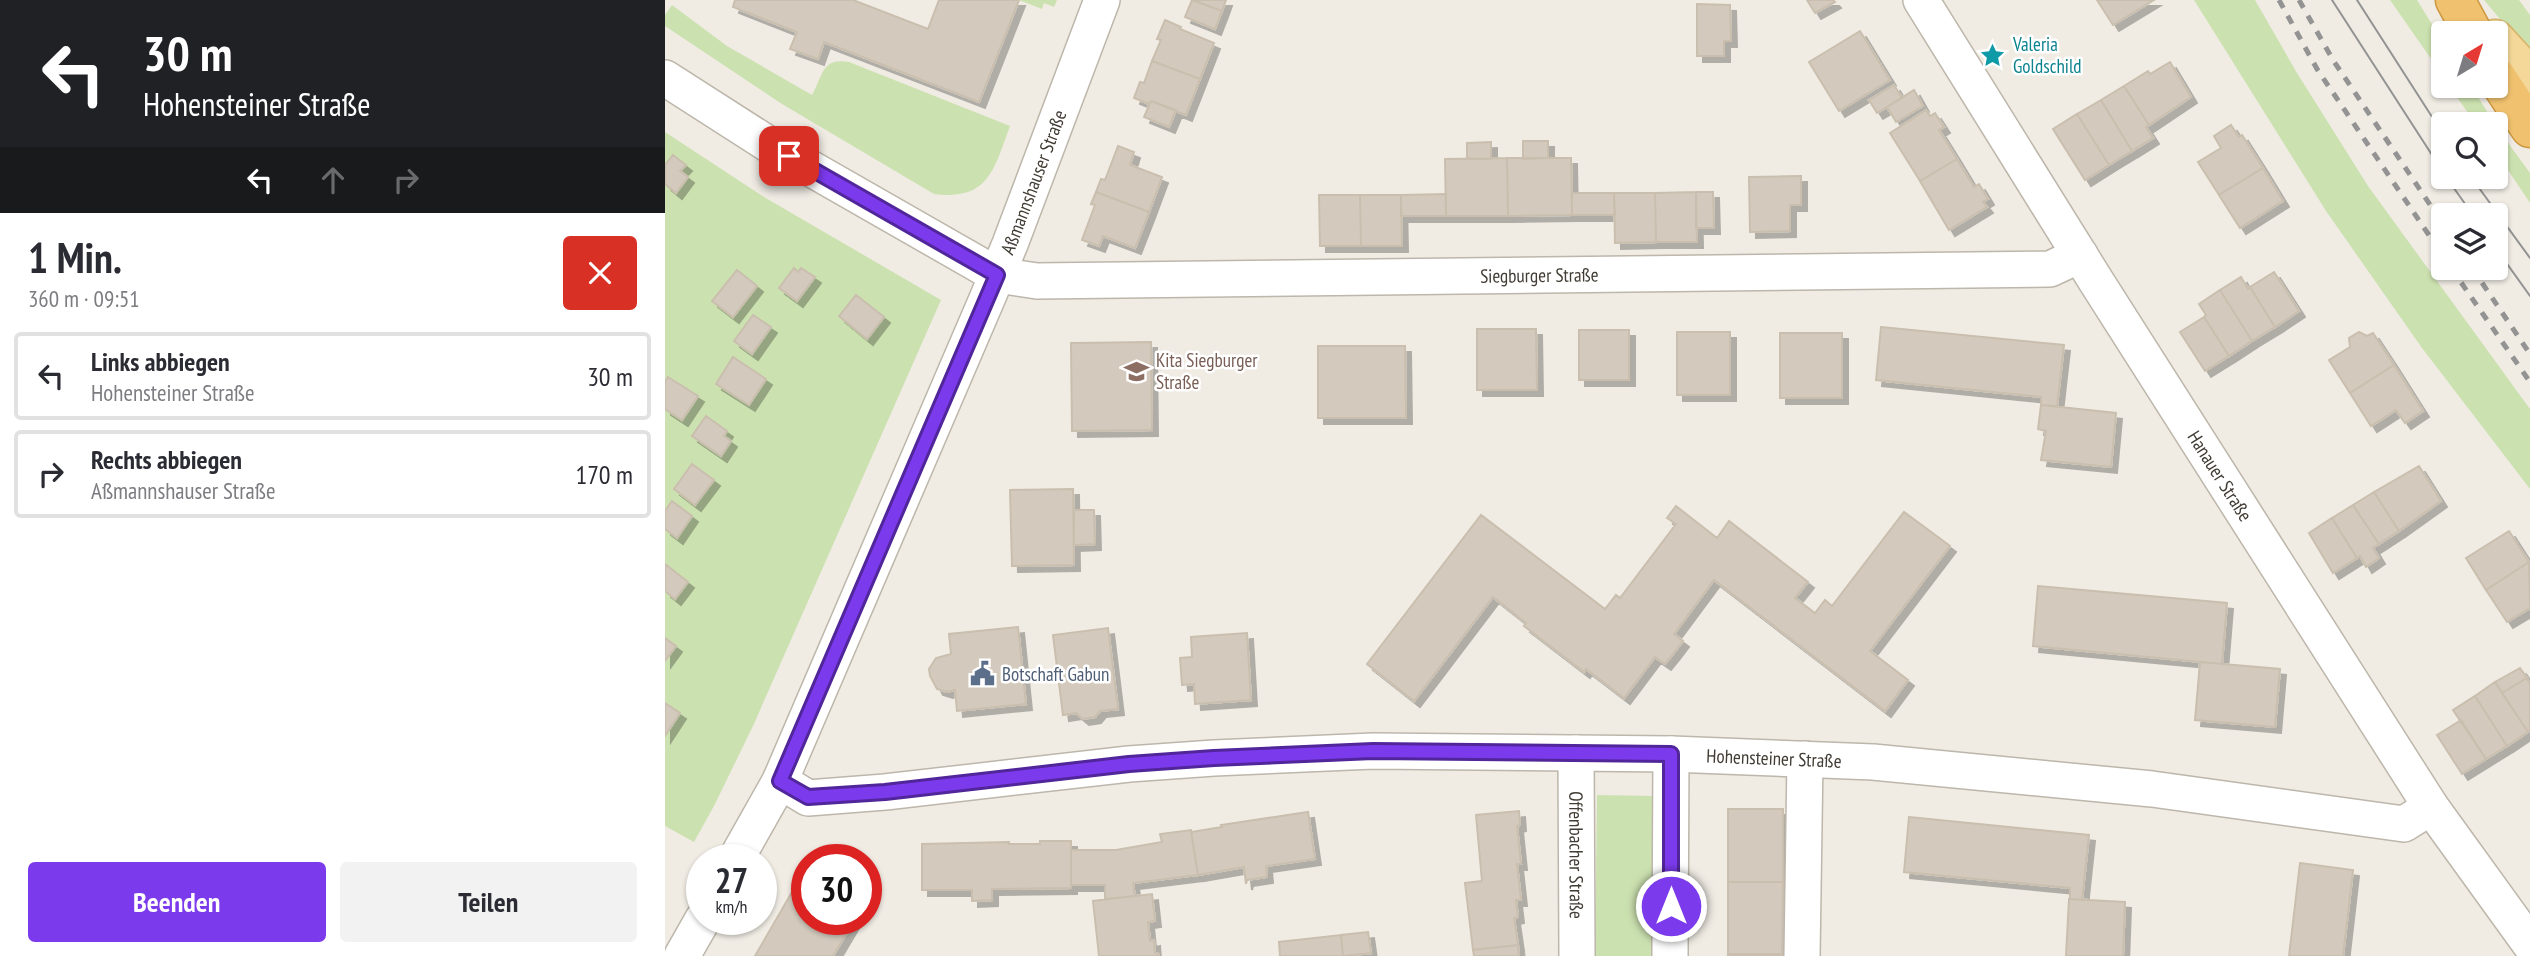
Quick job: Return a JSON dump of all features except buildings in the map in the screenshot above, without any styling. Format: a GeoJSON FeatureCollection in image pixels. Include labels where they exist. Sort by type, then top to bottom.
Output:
{"type":"FeatureCollection","features":[{"type":"Feature","properties":{"kind":"highway"},"geometry":{"type":"LineString","coordinates":[[2455,0],[2466,21]]}},
{"type":"Feature","properties":{"kind":"highway"},"geometry":{"type":"LineString","coordinates":[[2508,95],[2530,128]]}},
{"type":"Feature","properties":{"kind":"main road"},"geometry":{"type":"LineString","coordinates":[[2465,0],[2482,21]]}},
{"type":"Feature","properties":{"kind":"main road"},"geometry":{"type":"LineString","coordinates":[[2508,53],[2530,77]]}},
{"type":"Feature","properties":{"kind":"street","name":"Aßmannshauser Straße"},"geometry":{"type":"LineString","coordinates":[[744,844],[780,781],[997,275],[1102,0]]}},
{"type":"Feature","properties":{"kind":"street","name":"Hanauer Straße"},"geometry":{"type":"LineString","coordinates":[[1921,0],[2431,807],[2530,944]]}},
{"type":"Feature","properties":{"kind":"street"},"geometry":{"type":"LineString","coordinates":[[665,79],[768,144],[997,275]]}},
{"type":"Feature","properties":{"kind":"street","name":"Siegburger Straße"},"geometry":{"type":"LineString","coordinates":[[997,275],[1037,281],[2050,269],[2080,255]]}},
{"type":"Feature","properties":{"kind":"street","name":"Hohensteiner Straße"},"geometry":{"type":"LineString","coordinates":[[780,781],[808,797],[885,792],[1129,764],[1214,758],[1373,751],[1671,754],[1873,762],[2175,791],[2404,824],[2431,807]]}},
{"type":"Feature","properties":{"kind":"street","name":"Offenbacher Straße"},"geometry":{"type":"LineString","coordinates":[[1576,753],[1577,956]]}},
{"type":"Feature","properties":{"kind":"street"},"geometry":{"type":"LineString","coordinates":[[1670,956],[1671,754]]}},
{"type":"Feature","properties":{"kind":"street"},"geometry":{"type":"LineString","coordinates":[[1802,956],[1805,759]]}},
{"type":"Feature","properties":{"kind":"street"},"geometry":{"type":"LineString","coordinates":[[682,956],[694,935]]}},
{"type":"Feature","properties":{"kind":"green space"},"geometry":{"type":"Polygon","coordinates":[[[1019,0],[1057,0],[1054,7],[1044,3],[1042,9],[1019,0]]]}},
{"type":"Feature","properties":{"kind":"green space"},"geometry":{"type":"Polygon","coordinates":[[[2194,0],[2255,0],[2368,186],[2431,273],[2431,280],[2436,280],[2530,409],[2530,489],[2422,348],[2326,211],[2194,0]]]}},
{"type":"Feature","properties":{"kind":"green space"},"geometry":{"type":"Polygon","coordinates":[[[2390,0],[2417,0],[2431,23],[2431,59],[2390,0]]]}},
{"type":"Feature","properties":{"kind":"green space"},"geometry":{"type":"Polygon","coordinates":[[[2484,0],[2519,0],[2530,15],[2530,55],[2508,29],[2508,21],[2502,21],[2484,0]]]}},
{"type":"Feature","properties":{"kind":"green space"},"geometry":{"type":"Polygon","coordinates":[[[672,5],[727,46],[812,95],[828,65],[840,61],[849,62],[1010,126],[999,156],[987,179],[978,187],[952,195],[934,194],[782,104],[665,26],[665,15],[672,5]]]}},
{"type":"Feature","properties":{"kind":"green space"},"geometry":{"type":"Polygon","coordinates":[[[2458,98],[2479,98],[2487,112],[2467,112],[2458,98]]]}},
{"type":"Feature","properties":{"kind":"green space"},"geometry":{"type":"Polygon","coordinates":[[[665,132],[764,197],[941,300],[753,726],[694,842],[665,826],[665,132]]]}},
{"type":"Feature","properties":{"kind":"green space"},"geometry":{"type":"Polygon","coordinates":[[[2508,143],[2530,173],[2530,203],[2508,170],[2508,143]]]}},
{"type":"Feature","properties":{"kind":"green space"},"geometry":{"type":"Polygon","coordinates":[[[1597,795],[1656,796],[1654,956],[1595,956],[1597,795]]]}},
{"type":"Feature","properties":{"kind":"tram line"},"geometry":{"type":"LineString","coordinates":[[2332,0],[2431,153]]}},
{"type":"Feature","properties":{"kind":"tram line"},"geometry":{"type":"LineString","coordinates":[[2357,0],[2431,115]]}},
{"type":"Feature","properties":{"kind":"tram line"},"geometry":{"type":"LineString","coordinates":[[2455,189],[2464,203]]}},
{"type":"Feature","properties":{"kind":"tram line"},"geometry":{"type":"LineString","coordinates":[[2480,189],[2530,258]]}},
{"type":"Feature","properties":{"kind":"tram line"},"geometry":{"type":"LineString","coordinates":[[2508,265],[2530,296]]}},
{"type":"Feature","properties":{"kind":"railway"},"geometry":{"type":"LineString","coordinates":[[2279,0],[2317,69],[2431,238]]}},
{"type":"Feature","properties":{"kind":"railway"},"geometry":{"type":"LineString","coordinates":[[2299,0],[2333,60],[2431,206]]}},
{"type":"Feature","properties":{"kind":"railway"},"geometry":{"type":"LineString","coordinates":[[2459,280],[2530,382]]}},
{"type":"Feature","properties":{"kind":"railway"},"geometry":{"type":"LineString","coordinates":[[2480,280],[2530,354]]}},
{"type":"Feature","properties":{"kind":"place","name":"Valeria Goldschild"},"geometry":{"type":"Point","coordinates":[1993,55]}},
{"type":"Feature","properties":{"kind":"place","name":"Kita Siegburger Straße"},"geometry":{"type":"Point","coordinates":[1136,371]}},
{"type":"Feature","properties":{"kind":"place","name":"Botschaft Gabun"},"geometry":{"type":"Point","coordinates":[982,674]}},
{"type":"Feature","properties":{"kind":"route"},"geometry":{"type":"LineString","coordinates":[[789,156],[997,275],[780,781],[808,797],[885,792],[1129,764],[1214,758],[1373,751],[1671,754],[1671,906]]}}]}
